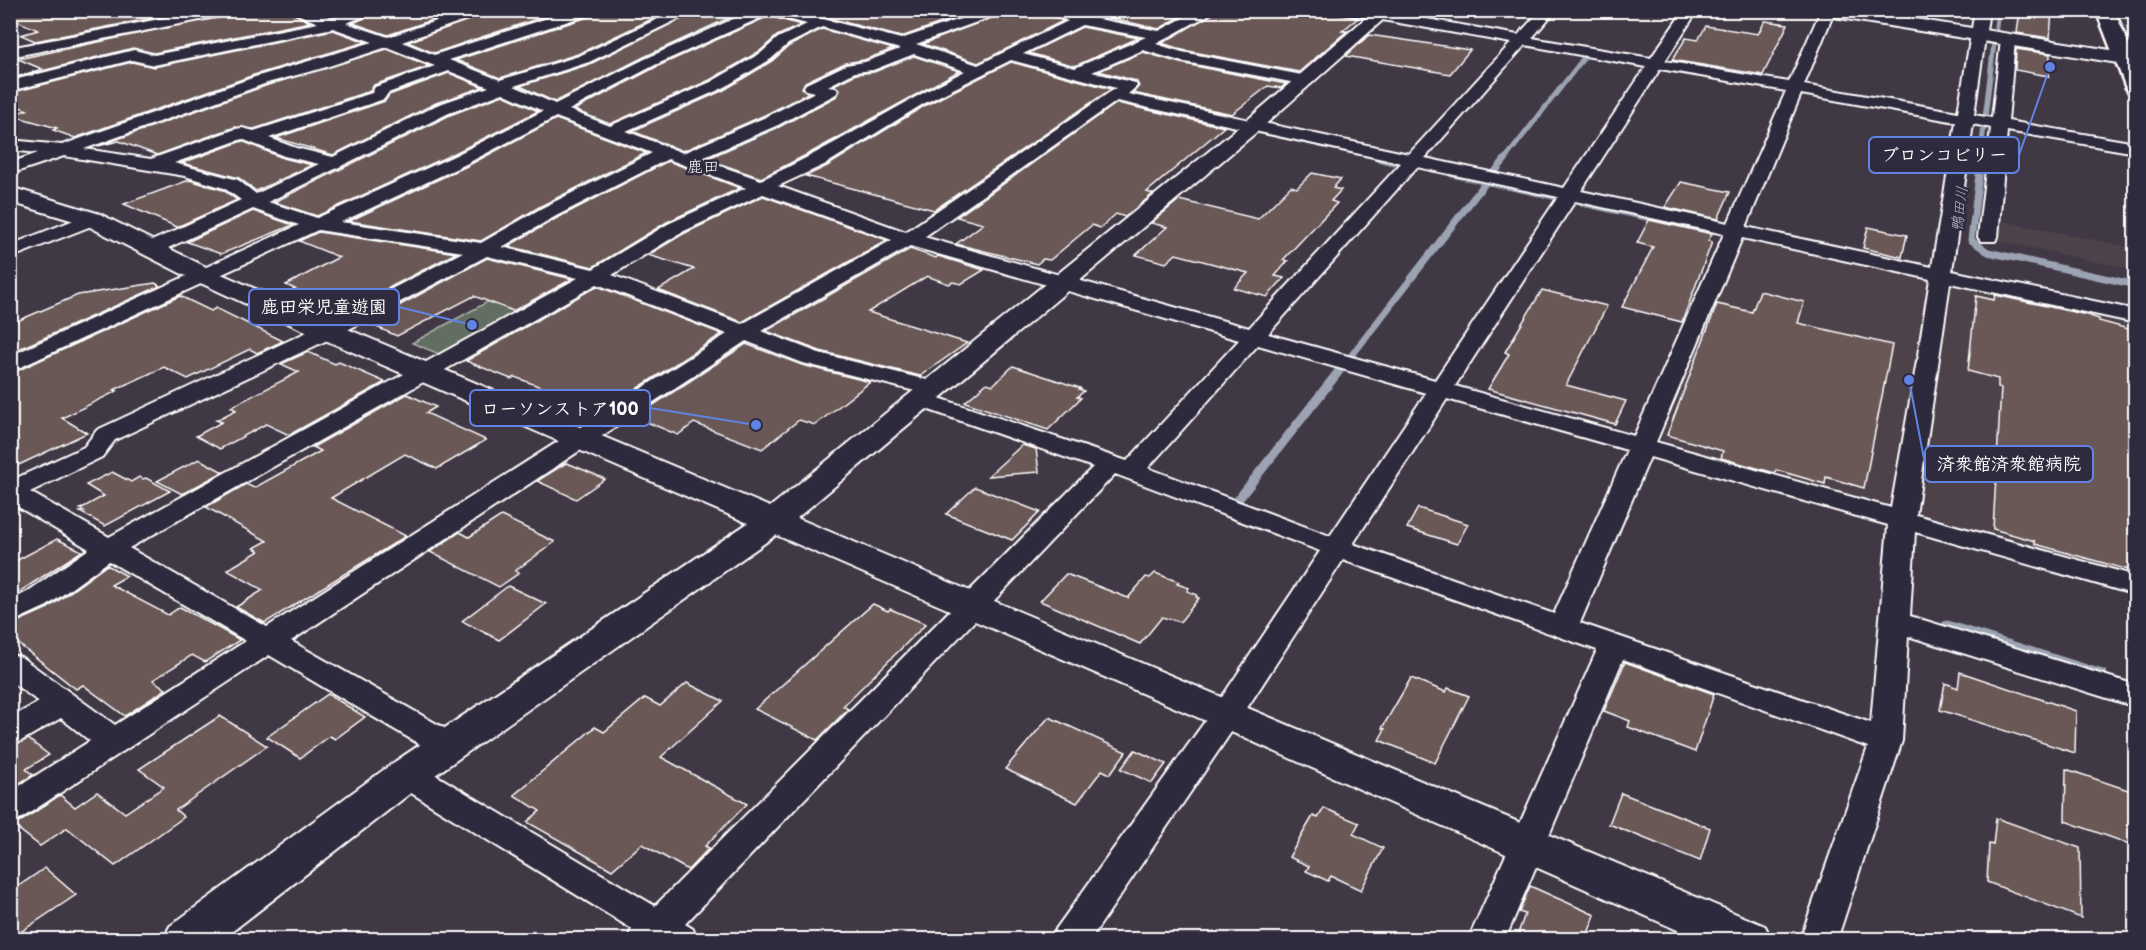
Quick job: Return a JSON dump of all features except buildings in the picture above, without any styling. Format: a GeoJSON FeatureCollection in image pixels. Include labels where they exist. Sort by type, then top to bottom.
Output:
{"type":"FeatureCollection","features":[{"type":"Feature","properties":{"kind":"main road"},"geometry":{"type":"LineString","coordinates":[[2105,10],[2129,59],[2136,88]]}},
{"type":"Feature","properties":{"kind":"street"},"geometry":{"type":"LineString","coordinates":[[127,10],[125,30],[134,55],[141,59],[154,60],[331,23],[374,10]]}},
{"type":"Feature","properties":{"kind":"street"},"geometry":{"type":"LineString","coordinates":[[10,53],[231,10]]}},
{"type":"Feature","properties":{"kind":"street"},"geometry":{"type":"LineString","coordinates":[[295,10],[442,63],[610,132],[908,239],[2136,586]]}},
{"type":"Feature","properties":{"kind":"street"},"geometry":{"type":"LineString","coordinates":[[10,169],[261,80],[318,65],[486,10]]}},
{"type":"Feature","properties":{"kind":"street"},"geometry":{"type":"LineString","coordinates":[[254,138],[378,96],[381,90],[442,63],[588,10]]}},
{"type":"Feature","properties":{"kind":"street"},"geometry":{"type":"LineString","coordinates":[[150,249],[336,164],[443,109],[501,86],[584,58],[690,10]]}},
{"type":"Feature","properties":{"kind":"street"},"geometry":{"type":"LineString","coordinates":[[10,365],[203,275],[460,160],[650,62],[768,10],[907,47],[978,70]]}},
{"type":"Feature","properties":{"kind":"street"},"geometry":{"type":"LineString","coordinates":[[11,491],[93,452],[106,435],[328,331],[549,212],[676,156],[772,121],[830,91],[812,87],[852,68],[868,66],[907,47],[1003,10]]}},
{"type":"Feature","properties":{"kind":"street"},"geometry":{"type":"LineString","coordinates":[[1050,10],[1161,36]]}},
{"type":"Feature","properties":{"kind":"street"},"geometry":{"type":"LineString","coordinates":[[1076,73],[1161,36],[1210,10]]}},
{"type":"Feature","properties":{"kind":"street"},"geometry":{"type":"LineString","coordinates":[[1349,10],[1383,13],[1522,40],[2136,148]]}},
{"type":"Feature","properties":{"kind":"street"},"geometry":{"type":"LineString","coordinates":[[407,774],[661,935],[972,606],[1121,468],[1254,336],[1549,10]]}},
{"type":"Feature","properties":{"kind":"street"},"geometry":{"type":"LineString","coordinates":[[1069,939],[1227,714],[1691,10]]}},
{"type":"Feature","properties":{"kind":"street"},"geometry":{"type":"LineString","coordinates":[[1982,10],[1995,38],[1997,123],[1988,237]]}},
{"type":"Feature","properties":{"kind":"street"},"geometry":{"type":"LineString","coordinates":[[1563,628],[1736,231],[1825,11],[2129,59]]}},
{"type":"Feature","properties":{"kind":"street"},"geometry":{"type":"LineString","coordinates":[[186,939],[407,774],[773,521],[1252,126],[1383,13]]}},
{"type":"Feature","properties":{"kind":"street"},"geometry":{"type":"LineString","coordinates":[[10,614],[37,599],[109,548],[597,276],[675,228],[820,160],[917,101],[1008,55],[1078,16]]}},
{"type":"Feature","properties":{"kind":"street"},"geometry":{"type":"LineString","coordinates":[[610,132],[717,85],[766,56],[783,41],[820,23]]}},
{"type":"Feature","properties":{"kind":"street"},"geometry":{"type":"LineString","coordinates":[[10,35],[37,47]]}},
{"type":"Feature","properties":{"kind":"street"},"geometry":{"type":"LineString","coordinates":[[1818,939],[1886,741],[1902,520],[1970,119],[1995,38]]}},
{"type":"Feature","properties":{"kind":"street"},"geometry":{"type":"LineString","coordinates":[[1141,45],[1180,56],[1306,81]]}},
{"type":"Feature","properties":{"kind":"street"},"geometry":{"type":"LineString","coordinates":[[10,86],[134,55]]}},
{"type":"Feature","properties":{"kind":"street"},"geometry":{"type":"LineString","coordinates":[[10,809],[269,642],[578,438],[746,332],[908,239],[1129,86],[1008,55]]}},
{"type":"Feature","properties":{"kind":"street"},"geometry":{"type":"LineString","coordinates":[[1114,96],[2136,317]]}},
{"type":"Feature","properties":{"kind":"street"},"geometry":{"type":"LineString","coordinates":[[151,165],[242,133],[290,152],[336,164]]}},
{"type":"Feature","properties":{"kind":"street"},"geometry":{"type":"LineString","coordinates":[[10,145],[61,150],[188,171],[231,184],[252,198],[254,202],[318,224],[484,249],[597,276],[812,358],[929,394],[1337,548],[1886,741]]}},
{"type":"Feature","properties":{"kind":"street"},"geometry":{"type":"LineString","coordinates":[[10,194],[92,219],[203,275],[328,331],[1749,939]]}},
{"type":"Feature","properties":{"kind":"street"},"geometry":{"type":"LineString","coordinates":[[10,252],[92,219]]}},
{"type":"Feature","properties":{"kind":"street"},"geometry":{"type":"LineString","coordinates":[[11,491],[447,746]]}},
{"type":"Feature","properties":{"kind":"street"},"geometry":{"type":"LineString","coordinates":[[1894,621],[2136,696]]}},
{"type":"Feature","properties":{"kind":"street"},"geometry":{"type":"LineString","coordinates":[[1485,939],[1614,645]]}},
{"type":"Feature","properties":{"kind":"street"},"geometry":{"type":"LineString","coordinates":[[10,665],[115,742]]}},
{"type":"Feature","properties":{"kind":"street"},"geometry":{"type":"LineString","coordinates":[[10,733],[62,703]]}},
{"type":"Feature","properties":{"kind":"shaded area"},"geometry":{"type":"Polygon","coordinates":[[[2001,221],[2135,248],[2135,270],[1999,241],[2001,221]]]}},
{"type":"Feature","properties":{"kind":"shaded area"},"geometry":{"type":"Polygon","coordinates":[[[1750,240],[2135,323],[2135,577],[1666,443],[1659,437],[1742,241],[1750,240]]]}},
{"type":"Feature","properties":{"kind":"green space"},"geometry":{"type":"Polygon","coordinates":[[[500,295],[531,307],[444,356],[412,343],[500,295]]]}},
{"type":"Feature","properties":{"kind":"waterway","name":"鴨田川"},"geometry":{"type":"LineString","coordinates":[[1980,159],[1998,10]]}},
{"type":"Feature","properties":{"kind":"waterway"},"geometry":{"type":"LineString","coordinates":[[1505,159],[1586,55]]}},
{"type":"Feature","properties":{"kind":"waterway"},"geometry":{"type":"LineString","coordinates":[[1374,157],[1383,159]]}},
{"type":"Feature","properties":{"kind":"waterway"},"geometry":{"type":"LineString","coordinates":[[1377,158],[1394,162]]}},
{"type":"Feature","properties":{"kind":"waterway"},"geometry":{"type":"LineString","coordinates":[[1494,173],[1506,158]]}},
{"type":"Feature","properties":{"kind":"waterway","name":"鴨田川"},"geometry":{"type":"LineString","coordinates":[[1981,158],[1971,240],[1988,252],[2136,285]]}},
{"type":"Feature","properties":{"kind":"waterway"},"geometry":{"type":"LineString","coordinates":[[1452,174],[1553,196]]}},
{"type":"Feature","properties":{"kind":"waterway"},"geometry":{"type":"LineString","coordinates":[[1352,355],[1486,182]]}},
{"type":"Feature","properties":{"kind":"waterway"},"geometry":{"type":"LineString","coordinates":[[1583,203],[1673,223]]}},
{"type":"Feature","properties":{"kind":"waterway"},"geometry":{"type":"LineString","coordinates":[[1237,501],[1339,371]]}},
{"type":"Feature","properties":{"kind":"waterway"},"geometry":{"type":"LineString","coordinates":[[1947,626],[2102,675]]}},
{"type":"Feature","properties":{"kind":"place","name":"ブロンコビリー"},"geometry":{"type":"Point","coordinates":[2050,67]}},
{"type":"Feature","properties":{"kind":"place","name":"鹿田栄児童遊園"},"geometry":{"type":"Point","coordinates":[472,325]}},
{"type":"Feature","properties":{"kind":"place","name":"済衆館済衆館病院"},"geometry":{"type":"Point","coordinates":[1909,380]}},
{"type":"Feature","properties":{"kind":"place","name":"ローソンストア100"},"geometry":{"type":"Point","coordinates":[756,425]}},
{"type":"Feature","properties":{"kind":"district","name":"鹿田"},"geometry":{"type":"Point","coordinates":[703,167]}}]}
